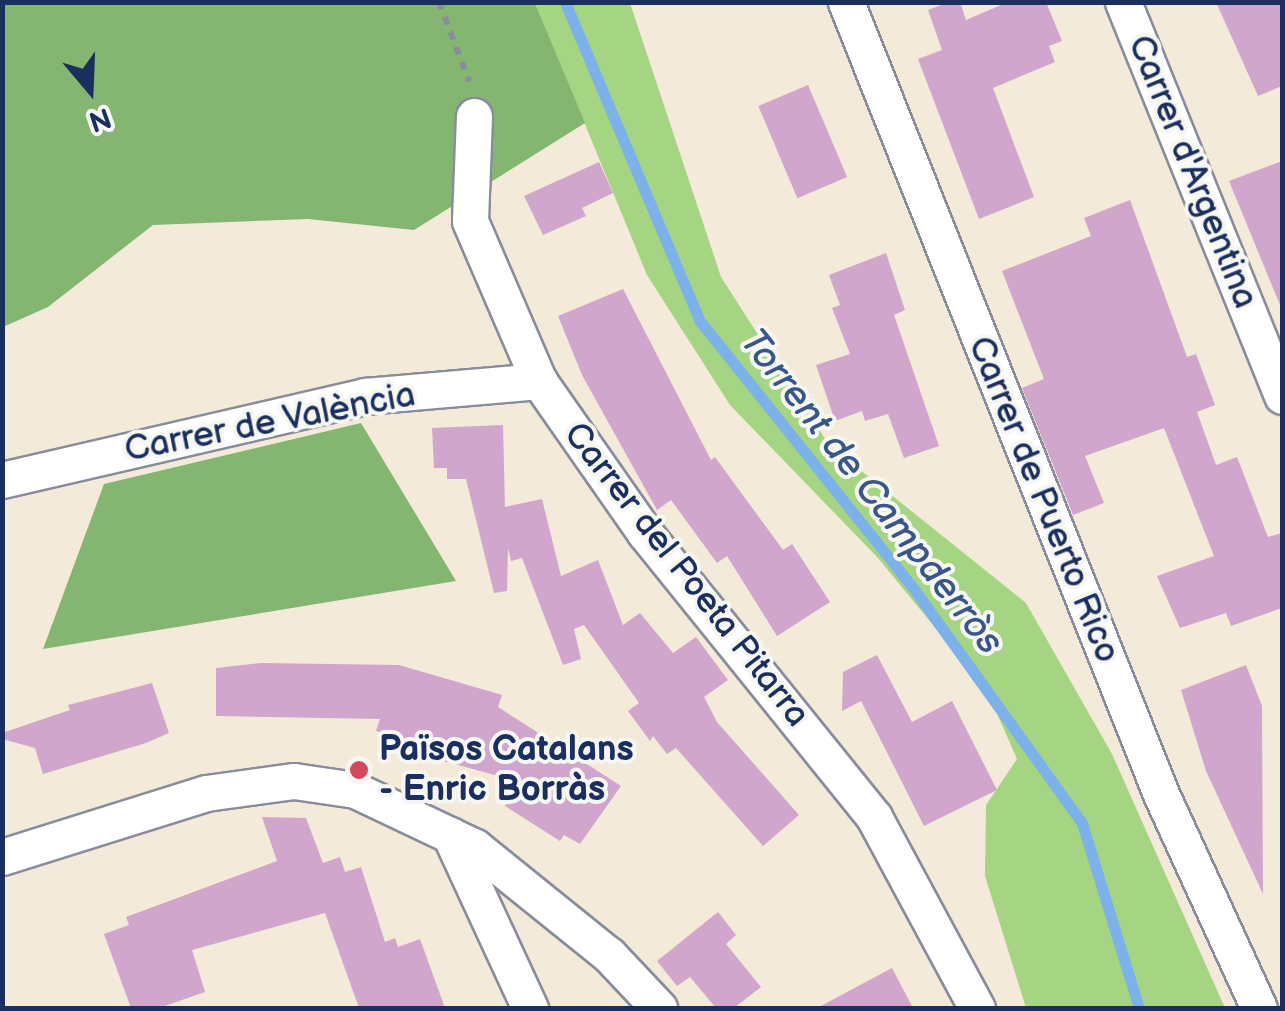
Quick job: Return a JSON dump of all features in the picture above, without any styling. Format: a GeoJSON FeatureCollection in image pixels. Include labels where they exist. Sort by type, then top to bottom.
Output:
{"type":"FeatureCollection","features":[{"type":"Feature","properties":{"kind":"street","name":"Carrer de Puerto Rico"},"geometry":{"type":"LineString","coordinates":[[846,2],[1161,794],[1265,1001]]}},
{"type":"Feature","properties":{"kind":"street","name":"Carrer d'Argentina"},"geometry":{"type":"LineString","coordinates":[[1123,2],[1282,396]]}},
{"type":"Feature","properties":{"kind":"street","name":"Carrer del Poeta Pitarra"},"geometry":{"type":"LineString","coordinates":[[474,116],[470,220],[539,382],[646,534],[874,817],[977,1008]]}},
{"type":"Feature","properties":{"kind":"street","name":"Carrer de València"},"geometry":{"type":"LineString","coordinates":[[2,480],[365,396],[539,382]]}},
{"type":"Feature","properties":{"kind":"street"},"geometry":{"type":"LineString","coordinates":[[2,857],[206,793],[294,781],[354,790],[476,847],[609,956],[659,1008]]}},
{"type":"Feature","properties":{"kind":"street"},"geometry":{"type":"LineString","coordinates":[[450,836],[530,1008]]}},
{"type":"Feature","properties":{"kind":"path"},"geometry":{"type":"LineString","coordinates":[[436,2],[468,76],[474,116]]}},
{"type":"Feature","properties":{"kind":"green space"},"geometry":{"type":"Polygon","coordinates":[[[2,3],[535,3],[585,123],[414,230],[308,219],[153,225],[48,307],[3,327],[2,3]]]}},
{"type":"Feature","properties":{"kind":"green space"},"geometry":{"type":"Polygon","coordinates":[[[535,3],[630,3],[721,277],[829,445],[1026,603],[1112,754],[1225,1008],[1026,1008],[985,876],[986,805],[1017,759],[987,691],[878,558],[730,405],[647,275],[535,3]]]}},
{"type":"Feature","properties":{"kind":"green space"},"geometry":{"type":"Polygon","coordinates":[[[361,423],[456,581],[43,649],[104,484],[361,423]]]}},
{"type":"Feature","properties":{"kind":"building"},"geometry":{"type":"Polygon","coordinates":[[[960,2],[966,20],[1008,2],[1046,2],[1062,41],[1049,46],[1055,62],[993,88],[1034,197],[979,219],[918,59],[942,50],[928,10],[960,2]]]}},
{"type":"Feature","properties":{"kind":"building"},"geometry":{"type":"Polygon","coordinates":[[[1216,2],[1282,2],[1282,86],[1258,96],[1216,2]]]}},
{"type":"Feature","properties":{"kind":"building"},"geometry":{"type":"Polygon","coordinates":[[[808,85],[847,177],[797,198],[758,106],[808,85]]]}},
{"type":"Feature","properties":{"kind":"building"},"geometry":{"type":"Polygon","coordinates":[[[1282,161],[1282,304],[1280,305],[1229,181],[1282,161]]]}},
{"type":"Feature","properties":{"kind":"building"},"geometry":{"type":"Polygon","coordinates":[[[599,162],[613,193],[582,208],[586,216],[543,235],[524,196],[599,162]]]}},
{"type":"Feature","properties":{"kind":"building"},"geometry":{"type":"Polygon","coordinates":[[[1130,200],[1187,357],[1196,354],[1215,405],[1197,412],[1216,465],[1237,457],[1268,537],[1282,533],[1282,608],[1231,626],[1226,613],[1180,628],[1157,576],[1214,556],[1164,428],[1085,456],[1104,503],[1073,515],[1022,388],[1044,379],[1002,271],[1091,236],[1084,218],[1130,200]]]}},
{"type":"Feature","properties":{"kind":"building"},"geometry":{"type":"Polygon","coordinates":[[[886,253],[905,310],[894,315],[939,446],[904,458],[888,414],[865,421],[862,411],[835,421],[816,365],[850,354],[832,308],[840,305],[829,275],[886,253]]]}},
{"type":"Feature","properties":{"kind":"building"},"geometry":{"type":"Polygon","coordinates":[[[623,289],[711,460],[715,457],[783,550],[792,544],[830,602],[777,636],[727,556],[717,563],[671,500],[657,510],[582,375],[558,316],[623,289]]]}},
{"type":"Feature","properties":{"kind":"building"},"geometry":{"type":"Polygon","coordinates":[[[503,425],[505,507],[542,499],[561,576],[598,560],[623,625],[640,613],[673,653],[696,637],[728,680],[704,697],[717,722],[799,815],[763,846],[676,748],[667,754],[653,736],[650,741],[628,711],[639,703],[584,625],[574,629],[581,659],[563,665],[522,558],[511,561],[508,548],[507,591],[494,593],[466,479],[447,479],[447,468],[434,468],[432,428],[503,425]]]}},
{"type":"Feature","properties":{"kind":"building"},"geometry":{"type":"Polygon","coordinates":[[[877,655],[912,722],[952,701],[997,790],[924,826],[861,701],[842,711],[843,672],[877,655]]]}},
{"type":"Feature","properties":{"kind":"building"},"geometry":{"type":"Polygon","coordinates":[[[261,663],[399,665],[502,695],[498,707],[621,786],[580,844],[564,835],[560,841],[505,806],[511,797],[495,787],[502,777],[392,747],[395,737],[376,731],[380,719],[216,716],[216,668],[261,663]]]}},
{"type":"Feature","properties":{"kind":"building"},"geometry":{"type":"Polygon","coordinates":[[[1246,665],[1262,706],[1263,894],[1206,771],[1181,690],[1246,665]]]}},
{"type":"Feature","properties":{"kind":"building"},"geometry":{"type":"Polygon","coordinates":[[[152,683],[169,733],[146,743],[43,774],[35,748],[2,739],[2,733],[70,710],[68,705],[152,683]]]}},
{"type":"Feature","properties":{"kind":"building"},"geometry":{"type":"Polygon","coordinates":[[[262,817],[306,818],[323,863],[340,857],[345,872],[361,867],[385,942],[395,938],[398,947],[420,939],[445,1008],[359,1008],[325,913],[192,950],[205,992],[159,1008],[131,1008],[104,934],[129,925],[126,917],[277,861],[262,817]]]}},
{"type":"Feature","properties":{"kind":"building"},"geometry":{"type":"Polygon","coordinates":[[[718,912],[736,935],[726,944],[761,987],[734,1008],[716,1008],[690,977],[677,986],[657,961],[718,912]]]}},
{"type":"Feature","properties":{"kind":"building"},"geometry":{"type":"Polygon","coordinates":[[[892,968],[913,1008],[817,1008],[892,968]]]}},
{"type":"Feature","properties":{"kind":"waterway","name":"Torrent de Campderròs"},"geometry":{"type":"LineString","coordinates":[[565,2],[700,321],[916,592],[1082,823],[1139,1008]]}},
{"type":"Feature","properties":{"kind":"place","name":"Països Catalans - Enric Borràs"},"geometry":{"type":"Point","coordinates":[359,770]}}]}
